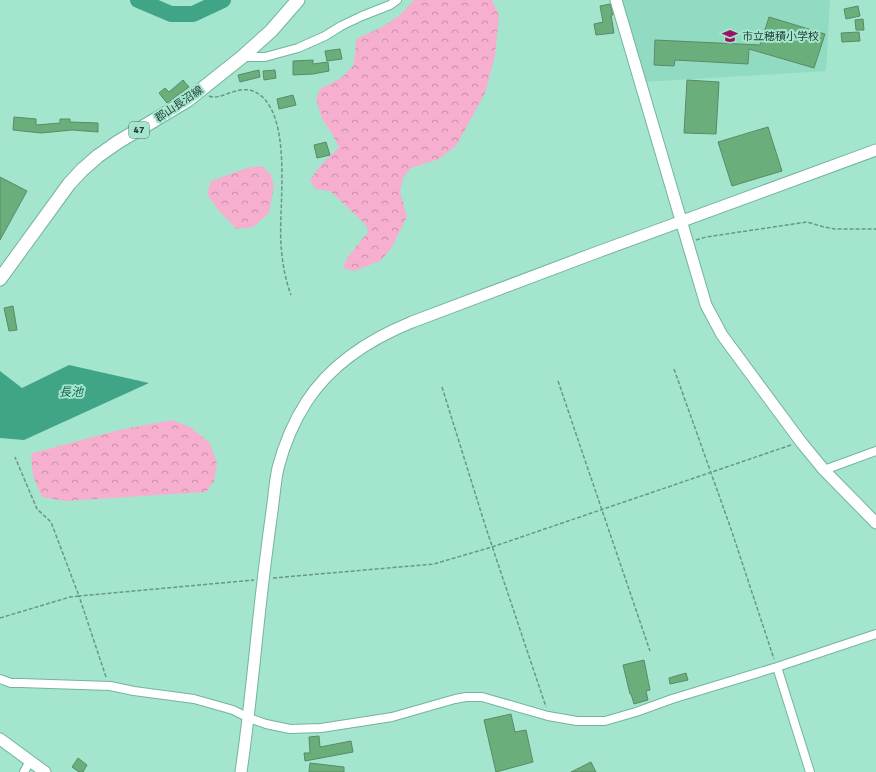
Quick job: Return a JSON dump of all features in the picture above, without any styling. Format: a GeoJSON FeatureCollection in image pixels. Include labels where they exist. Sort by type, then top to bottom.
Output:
{"type":"FeatureCollection","features":[{"type":"Feature","properties":{"kind":"main road","name":"郡山長沼線"},"geometry":{"type":"LineString","coordinates":[[0,279],[69,184],[82,170],[118,142],[188,100],[202,89],[242,57],[271,31],[298,0]]}},
{"type":"Feature","properties":{"kind":"street"},"geometry":{"type":"LineString","coordinates":[[242,57],[266,57],[298,48],[325,36],[362,16],[390,5],[397,0]]}},
{"type":"Feature","properties":{"kind":"street"},"geometry":{"type":"LineString","coordinates":[[616,0],[706,305],[722,335],[801,442],[824,470],[876,523]]}},
{"type":"Feature","properties":{"kind":"street"},"geometry":{"type":"LineString","coordinates":[[241,772],[249,718],[263,579],[278,469],[290,434],[307,400],[324,379],[350,355],[382,336],[412,322],[876,150]]}},
{"type":"Feature","properties":{"kind":"street"},"geometry":{"type":"LineString","coordinates":[[824,470],[876,451]]}},
{"type":"Feature","properties":{"kind":"street"},"geometry":{"type":"LineString","coordinates":[[0,679],[11,683],[21,684],[110,686],[134,691],[194,699],[233,710],[266,724],[290,729],[321,728],[392,717],[466,697],[482,697],[548,716],[577,721],[605,721],[876,634]]}},
{"type":"Feature","properties":{"kind":"street"},"geometry":{"type":"LineString","coordinates":[[777,667],[810,772]]}},
{"type":"Feature","properties":{"kind":"street"},"geometry":{"type":"LineString","coordinates":[[0,739],[45,772]]}},
{"type":"Feature","properties":{"kind":"street"},"geometry":{"type":"LineString","coordinates":[[24,772],[30,761]]}},
{"type":"Feature","properties":{"kind":"path"},"geometry":{"type":"LineString","coordinates":[[202,89],[210,97],[214,98],[233,91],[252,91],[267,102],[276,121],[279,132],[282,160],[281,244],[286,281],[290,295]]}},
{"type":"Feature","properties":{"kind":"path"},"geometry":{"type":"LineString","coordinates":[[687,242],[706,236],[807,222],[824,227],[876,229]]}},
{"type":"Feature","properties":{"kind":"path"},"geometry":{"type":"LineString","coordinates":[[674,369],[733,535],[777,667]]}},
{"type":"Feature","properties":{"kind":"path"},"geometry":{"type":"LineString","coordinates":[[558,381],[650,650]]}},
{"type":"Feature","properties":{"kind":"path"},"geometry":{"type":"LineString","coordinates":[[442,387],[492,548],[548,716]]}},
{"type":"Feature","properties":{"kind":"path"},"geometry":{"type":"LineString","coordinates":[[0,618],[70,597],[434,564],[492,548],[801,442]]}},
{"type":"Feature","properties":{"kind":"path"},"geometry":{"type":"LineString","coordinates":[[15,457],[37,509],[51,522],[79,596],[110,686]]}},
{"type":"Feature","properties":{"kind":"shaded area","name":"市立穂積小学校"},"geometry":{"type":"Polygon","coordinates":[[[622,0],[830,0],[826,71],[645,82],[622,0]]]}},
{"type":"Feature","properties":{"kind":"green space"},"geometry":{"type":"Polygon","coordinates":[[[414,0],[492,0],[499,15],[495,56],[485,93],[456,146],[439,159],[411,168],[403,178],[400,192],[407,217],[390,250],[380,261],[354,271],[343,268],[347,258],[368,232],[366,225],[330,191],[315,189],[310,180],[319,167],[339,147],[322,119],[316,99],[320,89],[341,78],[353,66],[356,39],[384,26],[400,15],[414,0]]]}},
{"type":"Feature","properties":{"kind":"green space"},"geometry":{"type":"Polygon","coordinates":[[[261,166],[270,173],[274,186],[269,213],[253,227],[237,229],[220,212],[207,194],[211,181],[247,168],[261,166]]]}},
{"type":"Feature","properties":{"kind":"green space"},"geometry":{"type":"Polygon","coordinates":[[[172,420],[190,427],[210,443],[217,464],[214,481],[206,492],[65,501],[42,497],[33,476],[31,455],[33,453],[119,430],[172,420]]]}},
{"type":"Feature","properties":{"kind":"water","name":"長池"},"geometry":{"type":"Polygon","coordinates":[[[69,365],[149,383],[24,440],[0,438],[0,371],[22,388],[69,365]]]}},
{"type":"Feature","properties":{"kind":"building"},"geometry":{"type":"Polygon","coordinates":[[[610,4],[613,15],[611,15],[614,33],[596,35],[594,24],[603,22],[600,6],[610,4]]]}},
{"type":"Feature","properties":{"kind":"building"},"geometry":{"type":"Polygon","coordinates":[[[858,6],[860,16],[846,19],[844,9],[858,6]]]}},
{"type":"Feature","properties":{"kind":"building"},"geometry":{"type":"Polygon","coordinates":[[[769,17],[825,34],[814,68],[749,49],[748,64],[675,60],[674,66],[654,65],[655,40],[760,45],[769,17]]]}},
{"type":"Feature","properties":{"kind":"building"},"geometry":{"type":"Polygon","coordinates":[[[863,19],[864,30],[856,30],[855,20],[863,19]]]}},
{"type":"Feature","properties":{"kind":"building"},"geometry":{"type":"Polygon","coordinates":[[[859,32],[860,41],[842,42],[841,33],[859,32]]]}},
{"type":"Feature","properties":{"kind":"building"},"geometry":{"type":"Polygon","coordinates":[[[340,49],[342,59],[327,61],[325,51],[340,49]]]}},
{"type":"Feature","properties":{"kind":"building"},"geometry":{"type":"Polygon","coordinates":[[[313,60],[313,64],[328,62],[329,71],[313,74],[293,75],[293,61],[313,60]]]}},
{"type":"Feature","properties":{"kind":"building"},"geometry":{"type":"Polygon","coordinates":[[[259,70],[260,77],[240,82],[238,75],[259,70]]]}},
{"type":"Feature","properties":{"kind":"building"},"geometry":{"type":"Polygon","coordinates":[[[275,70],[276,78],[264,80],[263,71],[275,70]]]}},
{"type":"Feature","properties":{"kind":"building"},"geometry":{"type":"Polygon","coordinates":[[[183,80],[189,87],[167,103],[159,93],[165,88],[169,92],[183,80]]]}},
{"type":"Feature","properties":{"kind":"building"},"geometry":{"type":"Polygon","coordinates":[[[687,80],[719,82],[716,134],[684,133],[687,80]]]}},
{"type":"Feature","properties":{"kind":"building"},"geometry":{"type":"Polygon","coordinates":[[[293,95],[296,105],[279,109],[277,99],[293,95]]]}},
{"type":"Feature","properties":{"kind":"building"},"geometry":{"type":"Polygon","coordinates":[[[14,117],[36,119],[36,125],[60,123],[60,119],[70,119],[70,122],[98,123],[98,132],[72,130],[41,133],[13,130],[14,117]]]}},
{"type":"Feature","properties":{"kind":"building"},"geometry":{"type":"Polygon","coordinates":[[[768,127],[782,171],[732,186],[718,142],[768,127]]]}},
{"type":"Feature","properties":{"kind":"building"},"geometry":{"type":"Polygon","coordinates":[[[326,142],[330,155],[317,158],[314,145],[326,142]]]}},
{"type":"Feature","properties":{"kind":"building"},"geometry":{"type":"Polygon","coordinates":[[[0,177],[27,191],[0,240],[0,177]]]}},
{"type":"Feature","properties":{"kind":"building"},"geometry":{"type":"Polygon","coordinates":[[[13,306],[17,330],[9,331],[4,308],[13,306]]]}},
{"type":"Feature","properties":{"kind":"building"},"geometry":{"type":"Polygon","coordinates":[[[644,660],[650,690],[646,691],[648,700],[634,704],[623,665],[644,660]]]}},
{"type":"Feature","properties":{"kind":"building"},"geometry":{"type":"Polygon","coordinates":[[[686,673],[688,680],[670,684],[669,678],[686,673]]]}},
{"type":"Feature","properties":{"kind":"building"},"geometry":{"type":"Polygon","coordinates":[[[511,714],[515,732],[526,730],[533,762],[496,772],[484,720],[511,714]]]}},
{"type":"Feature","properties":{"kind":"building"},"geometry":{"type":"Polygon","coordinates":[[[319,736],[320,747],[351,741],[353,752],[305,761],[304,753],[310,753],[309,737],[319,736]]]}},
{"type":"Feature","properties":{"kind":"building"},"geometry":{"type":"Polygon","coordinates":[[[78,758],[87,765],[83,772],[79,772],[72,767],[78,758]]]}},
{"type":"Feature","properties":{"kind":"building"},"geometry":{"type":"Polygon","coordinates":[[[591,762],[596,772],[571,772],[591,762]]]}},
{"type":"Feature","properties":{"kind":"building"},"geometry":{"type":"Polygon","coordinates":[[[310,763],[344,767],[344,772],[309,772],[310,763]]]}},
{"type":"Feature","properties":{"kind":"waterway"},"geometry":{"type":"LineString","coordinates":[[138,0],[171,14],[193,14],[223,0]]}},
{"type":"Feature","properties":{"kind":"place","name":"市立穂積小学校"},"geometry":{"type":"Point","coordinates":[730,36]}}]}
